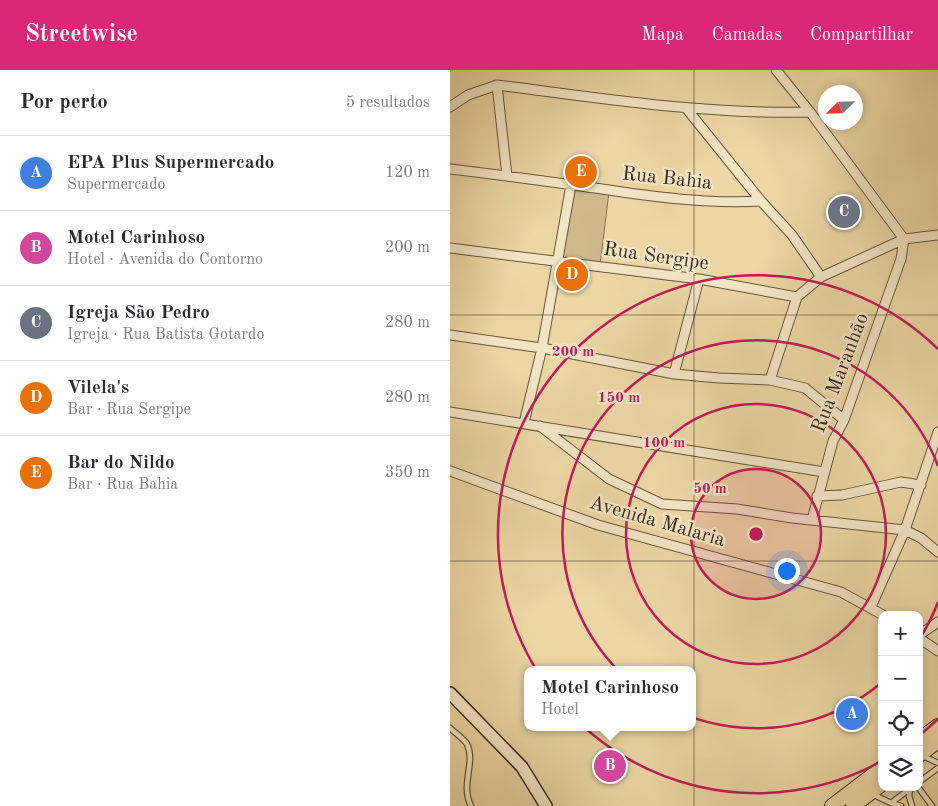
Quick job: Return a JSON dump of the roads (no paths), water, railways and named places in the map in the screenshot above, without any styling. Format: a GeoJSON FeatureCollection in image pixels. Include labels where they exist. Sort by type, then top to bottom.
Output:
{"type":"FeatureCollection","features":[{"type":"Feature","properties":{"kind":"main road"},"geometry":{"type":"LineString","coordinates":[[450,693],[522,767],[546,806]]}},
{"type":"Feature","properties":{"kind":"main road"},"geometry":{"type":"LineString","coordinates":[[923,737],[938,726]]}},
{"type":"Feature","properties":{"kind":"main road"},"geometry":{"type":"LineString","coordinates":[[923,753],[938,741]]}},
{"type":"Feature","properties":{"kind":"main road"},"geometry":{"type":"LineString","coordinates":[[858,798],[878,773]]}},
{"type":"Feature","properties":{"kind":"main road"},"geometry":{"type":"LineString","coordinates":[[832,806],[858,798],[878,786]]}},
{"type":"Feature","properties":{"kind":"street"},"geometry":{"type":"LineString","coordinates":[[776,70],[810,112],[904,239]]}},
{"type":"Feature","properties":{"kind":"street"},"geometry":{"type":"LineString","coordinates":[[450,107],[468,95],[497,85],[686,108],[781,113],[810,112]]}},
{"type":"Feature","properties":{"kind":"street"},"geometry":{"type":"LineString","coordinates":[[497,85],[507,176]]}},
{"type":"Feature","properties":{"kind":"street"},"geometry":{"type":"LineString","coordinates":[[686,108],[761,201],[792,235],[821,277]]}},
{"type":"Feature","properties":{"kind":"street","name":"Rua Bahia"},"geometry":{"type":"LineString","coordinates":[[450,169],[674,199],[730,203],[761,201]]}},
{"type":"Feature","properties":{"kind":"street"},"geometry":{"type":"LineString","coordinates":[[524,423],[542,348],[571,185]]}},
{"type":"Feature","properties":{"kind":"street"},"geometry":{"type":"LineString","coordinates":[[770,380],[797,297],[821,277],[904,239],[938,235]]}},
{"type":"Feature","properties":{"kind":"street","name":"Rua Maranhão"},"geometry":{"type":"LineString","coordinates":[[812,520],[817,496],[834,442],[844,420],[902,259],[904,239]]}},
{"type":"Feature","properties":{"kind":"street","name":"Rua Sergipe"},"geometry":{"type":"LineString","coordinates":[[450,248],[700,279],[797,297]]}},
{"type":"Feature","properties":{"kind":"street"},"geometry":{"type":"LineString","coordinates":[[674,374],[700,279]]}},
{"type":"Feature","properties":{"kind":"street"},"geometry":{"type":"LineString","coordinates":[[450,336],[542,348],[674,374],[770,380],[804,388],[844,420]]}},
{"type":"Feature","properties":{"kind":"street"},"geometry":{"type":"LineString","coordinates":[[450,412],[824,472]]}},
{"type":"Feature","properties":{"kind":"street"},"geometry":{"type":"LineString","coordinates":[[540,426],[609,479],[662,504],[737,509],[812,520],[905,530],[921,538],[938,552]]}},
{"type":"Feature","properties":{"kind":"street"},"geometry":{"type":"LineString","coordinates":[[871,607],[905,530],[938,432]]}},
{"type":"Feature","properties":{"kind":"street","name":"Avenida Malaria"},"geometry":{"type":"LineString","coordinates":[[450,471],[598,525],[841,592],[878,612]]}},
{"type":"Feature","properties":{"kind":"street"},"geometry":{"type":"LineString","coordinates":[[817,496],[842,495],[901,482],[920,485]]}},
{"type":"Feature","properties":{"kind":"street"},"geometry":{"type":"LineString","coordinates":[[923,634],[938,622]]}},
{"type":"Feature","properties":{"kind":"street"},"geometry":{"type":"LineString","coordinates":[[923,640],[938,650]]}},
{"type":"Feature","properties":{"kind":"lane"},"geometry":{"type":"LineString","coordinates":[[450,728],[466,742],[470,753],[466,788],[471,806]]}},
{"type":"Feature","properties":{"kind":"lane"},"geometry":{"type":"LineString","coordinates":[[923,756],[938,763]]}},
{"type":"Feature","properties":{"kind":"lane"},"geometry":{"type":"LineString","coordinates":[[923,779],[938,768]]}},
{"type":"Feature","properties":{"kind":"lane"},"geometry":{"type":"LineString","coordinates":[[891,802],[907,791]]}},
{"type":"Feature","properties":{"kind":"lane"},"geometry":{"type":"LineString","coordinates":[[910,791],[909,796],[912,806]]}},
{"type":"Feature","properties":{"kind":"lane"},"geometry":{"type":"LineString","coordinates":[[921,791],[932,806]]}},
{"type":"Feature","properties":{"kind":"lane"},"geometry":{"type":"LineString","coordinates":[[858,798],[891,802],[901,806]]}},
{"type":"Feature","properties":{"kind":"place","name":"Bar do Nildo"},"geometry":{"type":"Point","coordinates":[581,172]}},
{"type":"Feature","properties":{"kind":"place","name":"Igreja São Pedro"},"geometry":{"type":"Point","coordinates":[844,212]}},
{"type":"Feature","properties":{"kind":"place","name":"Vilela's"},"geometry":{"type":"Point","coordinates":[572,275]}},
{"type":"Feature","properties":{"kind":"place","name":"EPA Plus Supermercado"},"geometry":{"type":"Point","coordinates":[852,714]}},
{"type":"Feature","properties":{"kind":"place","name":"Motel Carinhoso"},"geometry":{"type":"Point","coordinates":[610,766]}}]}
